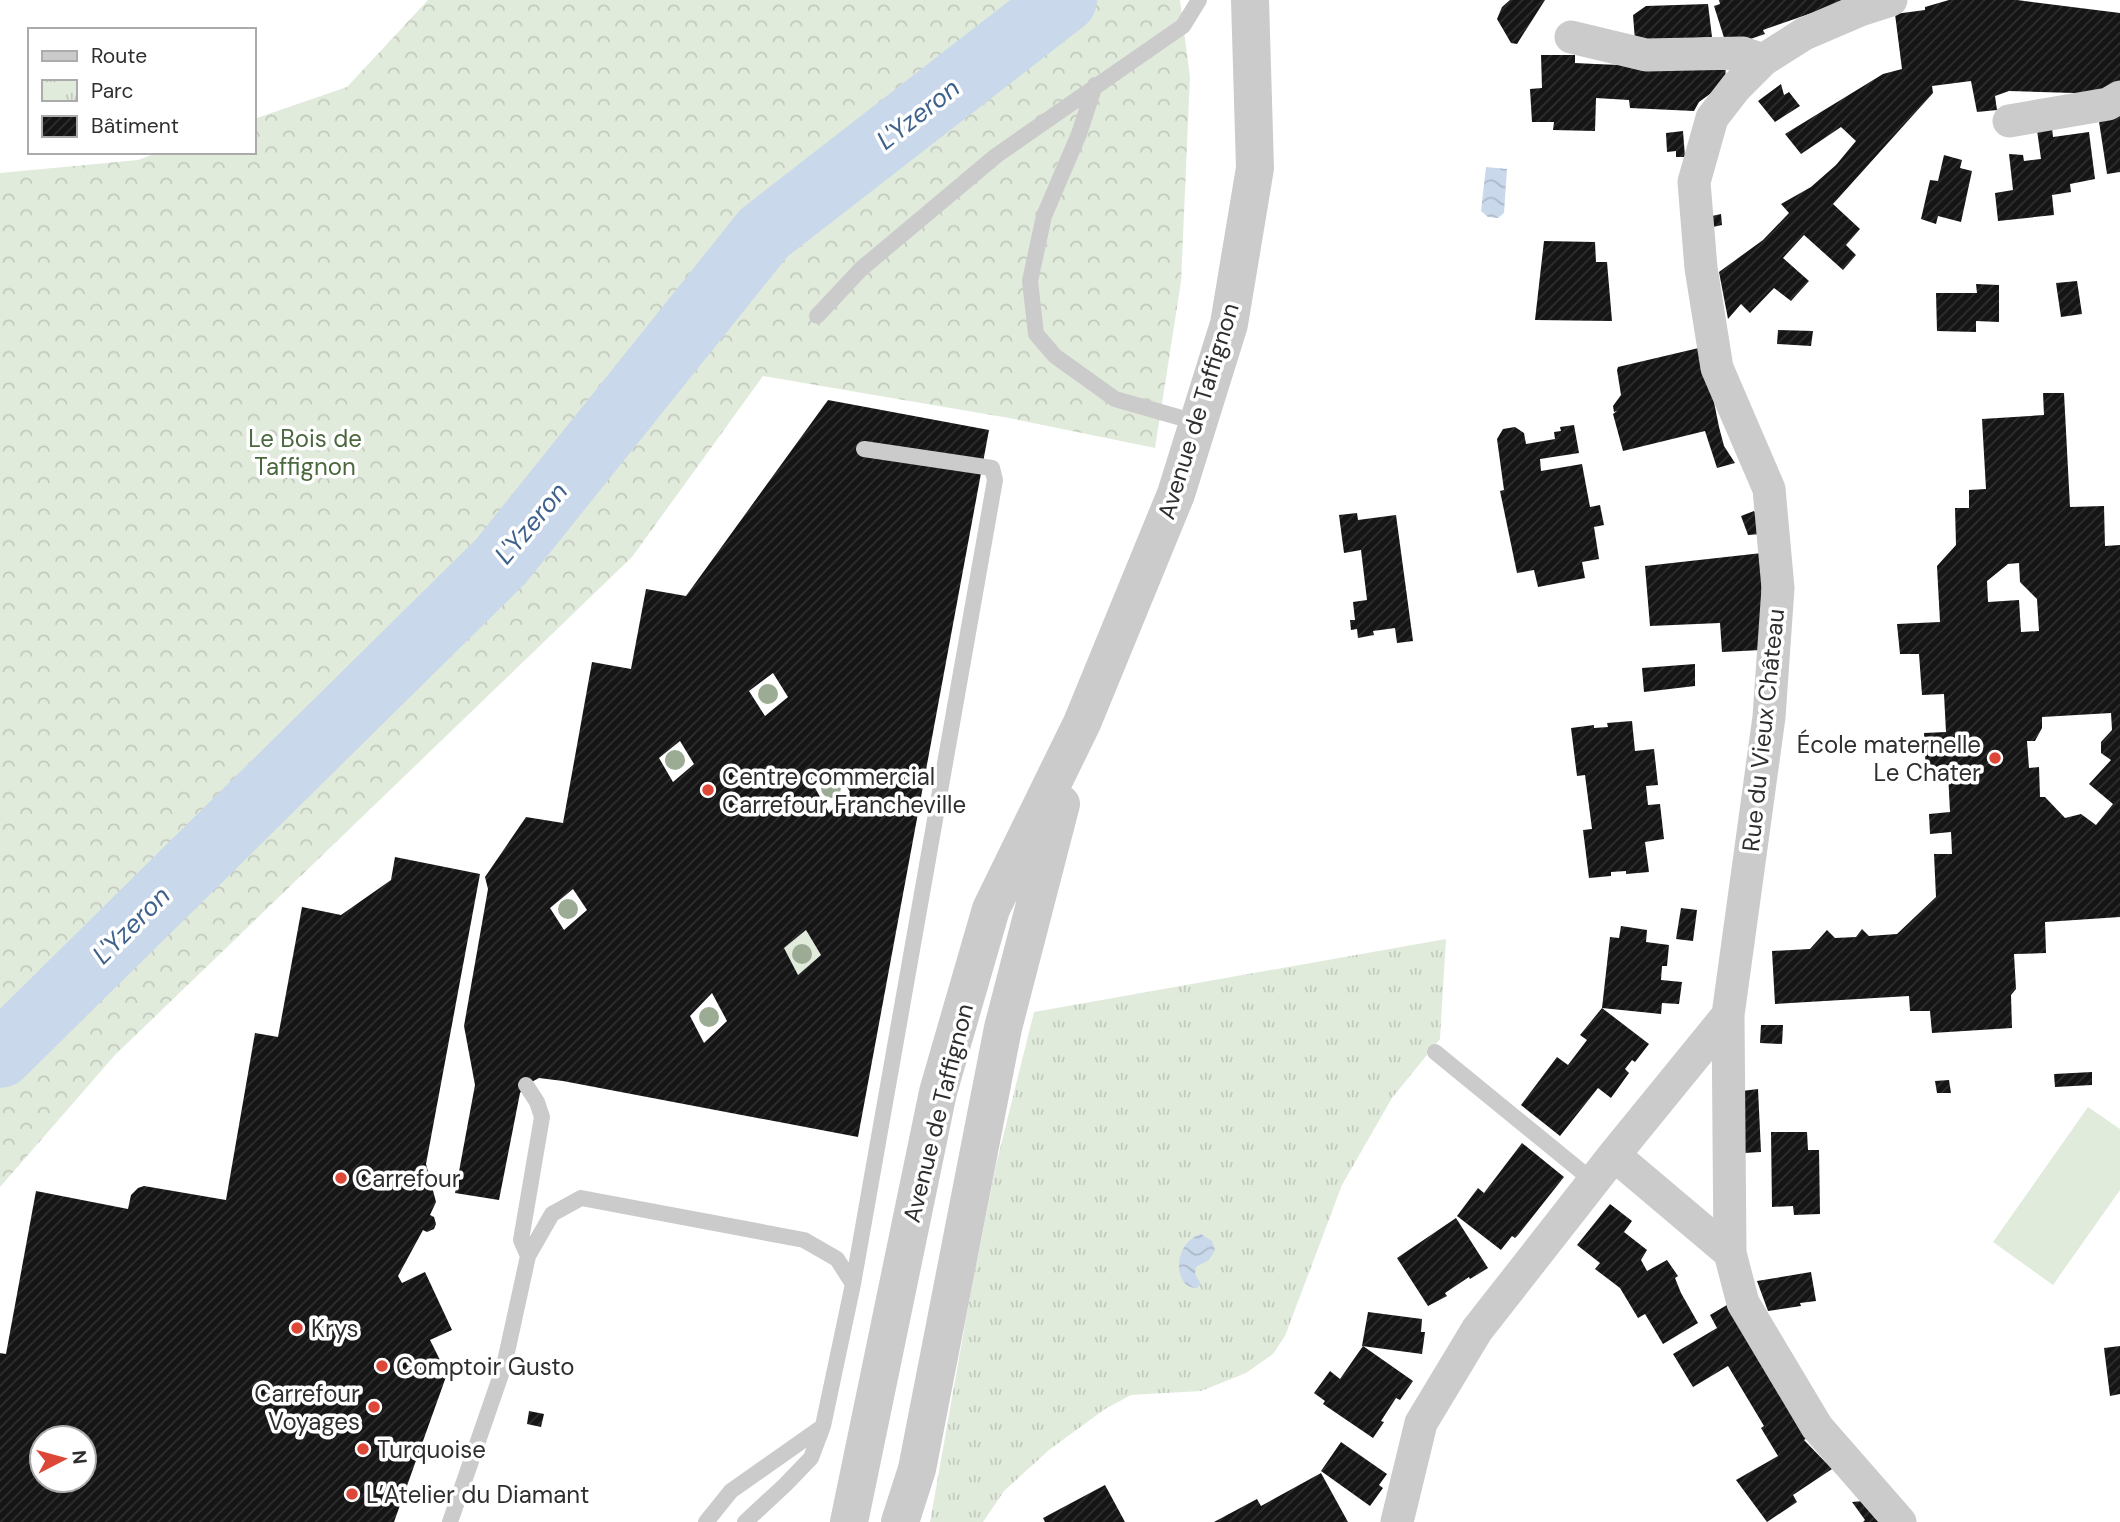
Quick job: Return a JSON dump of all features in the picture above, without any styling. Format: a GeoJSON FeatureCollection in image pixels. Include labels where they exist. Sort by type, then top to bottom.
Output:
{"type":"FeatureCollection","features":[{"type":"Feature","properties":{"kind":"street","name":"Avenue de Taffignon"},"geometry":{"type":"LineString","coordinates":[[849,1522],[938,1092],[991,909],[1082,723],[1176,494],[1229,324],[1255,168],[1250,0]]}},
{"type":"Feature","properties":{"kind":"street","name":"Rue du Vieux Château"},"geometry":{"type":"LineString","coordinates":[[1891,0],[1804,34],[1763,60],[1735,87],[1712,117],[1694,182],[1701,268],[1717,368],[1769,489],[1778,588],[1769,717],[1728,1015],[1730,1253],[1743,1303],[1816,1427],[1900,1522]]}},
{"type":"Feature","properties":{"kind":"street"},"geometry":{"type":"LineString","coordinates":[[1571,37],[1646,55],[1743,53],[1763,60]]}},
{"type":"Feature","properties":{"kind":"street"},"geometry":{"type":"LineString","coordinates":[[2009,121],[2108,104],[2120,97]]}},
{"type":"Feature","properties":{"kind":"street","name":"Avenue de Taffignon"},"geometry":{"type":"LineString","coordinates":[[900,1522],[917,1469],[1003,1028],[1082,723]]}},
{"type":"Feature","properties":{"kind":"street"},"geometry":{"type":"LineString","coordinates":[[1397,1522],[1421,1423],[1477,1331],[1593,1181],[1728,1015]]}},
{"type":"Feature","properties":{"kind":"street"},"geometry":{"type":"LineString","coordinates":[[1614,1155],[1730,1253]]}},
{"type":"Feature","properties":{"kind":"lane"},"geometry":{"type":"LineString","coordinates":[[817,316],[861,269],[997,155],[1183,26],[1199,0]]}},
{"type":"Feature","properties":{"kind":"lane"},"geometry":{"type":"LineString","coordinates":[[1095,85],[1079,134],[1044,216],[1030,281],[1036,334],[1055,356],[1115,399],[1199,423]]}},
{"type":"Feature","properties":{"kind":"lane"},"geometry":{"type":"LineString","coordinates":[[745,1522],[811,1458],[823,1426],[853,1284],[995,481],[992,468],[864,449]]}},
{"type":"Feature","properties":{"kind":"lane"},"geometry":{"type":"LineString","coordinates":[[1435,1052],[1593,1181]]}},
{"type":"Feature","properties":{"kind":"lane"},"geometry":{"type":"LineString","coordinates":[[526,1084],[542,1117],[520,1240],[528,1256]]}},
{"type":"Feature","properties":{"kind":"lane"},"geometry":{"type":"LineString","coordinates":[[450,1522],[504,1366],[528,1256],[552,1214],[581,1198],[804,1240],[837,1259],[853,1284]]}},
{"type":"Feature","properties":{"kind":"lane"},"geometry":{"type":"LineString","coordinates":[[706,1522],[731,1491],[823,1426]]}},
{"type":"Feature","properties":{"kind":"green space","name":"Le Bois de Taffignon"},"geometry":{"type":"Polygon","coordinates":[[[428,0],[1180,0],[1190,77],[1181,282],[1155,448],[1009,418],[763,376],[632,557],[115,1055],[0,1187],[0,173],[138,160],[154,154],[256,154],[256,118],[347,87],[428,0]]]}},
{"type":"Feature","properties":{"kind":"green space"},"geometry":{"type":"Polygon","coordinates":[[[806,930],[821,955],[798,975],[784,948],[806,930]]]}},
{"type":"Feature","properties":{"kind":"green space"},"geometry":{"type":"Polygon","coordinates":[[[1446,939],[1440,1039],[1392,1098],[1342,1185],[1285,1336],[1273,1354],[1246,1373],[1201,1391],[1131,1395],[1105,1409],[1049,1450],[1004,1491],[983,1522],[930,1522],[996,1165],[1034,1012],[1446,939]]]}},
{"type":"Feature","properties":{"kind":"green space"},"geometry":{"type":"Polygon","coordinates":[[[2088,1107],[2120,1129],[2120,1190],[2053,1285],[1993,1242],[2088,1107]]]}},
{"type":"Feature","properties":{"kind":"water"},"geometry":{"type":"Polygon","coordinates":[[[1486,167],[1507,169],[1504,213],[1498,218],[1488,217],[1481,211],[1486,167]]]}},
{"type":"Feature","properties":{"kind":"water"},"geometry":{"type":"Polygon","coordinates":[[[1201,1234],[1212,1241],[1215,1250],[1209,1260],[1196,1267],[1195,1274],[1201,1284],[1197,1288],[1183,1281],[1179,1265],[1185,1246],[1201,1234]]]}},
{"type":"Feature","properties":{"kind":"building"},"geometry":{"type":"Polygon","coordinates":[[[1510,0],[1545,0],[1517,44],[1511,43],[1497,19],[1502,7],[1510,0]]]}},
{"type":"Feature","properties":{"kind":"building"},"geometry":{"type":"Polygon","coordinates":[[[1719,0],[1849,0],[1763,30],[1765,34],[1727,47],[1714,6],[1720,4],[1719,0]]]}},
{"type":"Feature","properties":{"kind":"building"},"geometry":{"type":"Polygon","coordinates":[[[1949,0],[2017,0],[2120,13],[2120,84],[2107,94],[2009,91],[1995,96],[1997,110],[1977,112],[1971,81],[1932,86],[1933,93],[1833,204],[1860,229],[1846,245],[1856,255],[1843,270],[1804,235],[1783,258],[1809,281],[1791,301],[1774,288],[1750,313],[1741,304],[1728,319],[1719,272],[1763,240],[1789,213],[1781,204],[1811,187],[1836,165],[1856,141],[1841,127],[1801,154],[1785,134],[1883,74],[1902,69],[1895,14],[1925,10],[1925,7],[1949,0]]]}},
{"type":"Feature","properties":{"kind":"building"},"geometry":{"type":"Polygon","coordinates":[[[1708,4],[1712,37],[1635,40],[1633,15],[1646,6],[1708,4]]]}},
{"type":"Feature","properties":{"kind":"building"},"geometry":{"type":"Polygon","coordinates":[[[1541,55],[1575,55],[1575,63],[1595,64],[1670,67],[1726,63],[1725,83],[1699,102],[1694,111],[1630,108],[1629,100],[1596,98],[1595,131],[1553,130],[1554,122],[1532,122],[1530,89],[1542,88],[1541,55]]]}},
{"type":"Feature","properties":{"kind":"building"},"geometry":{"type":"Polygon","coordinates":[[[1781,84],[1784,95],[1789,92],[1800,106],[1775,122],[1758,101],[1781,84]]]}},
{"type":"Feature","properties":{"kind":"building"},"geometry":{"type":"Polygon","coordinates":[[[2120,110],[2120,172],[2107,174],[2098,115],[2120,110]]]}},
{"type":"Feature","properties":{"kind":"building"},"geometry":{"type":"Polygon","coordinates":[[[2052,128],[2053,137],[2089,132],[2095,179],[2070,184],[2071,192],[2052,195],[2054,215],[1998,221],[1995,193],[2013,190],[2009,154],[2023,155],[2024,161],[2041,159],[2037,130],[2052,128]]]}},
{"type":"Feature","properties":{"kind":"building"},"geometry":{"type":"Polygon","coordinates":[[[1683,131],[1685,157],[1676,157],[1676,151],[1667,152],[1666,133],[1683,131]]]}},
{"type":"Feature","properties":{"kind":"building"},"geometry":{"type":"Polygon","coordinates":[[[1944,155],[1962,160],[1960,168],[1972,171],[1961,222],[1938,216],[1936,224],[1921,219],[1930,180],[1938,181],[1944,155]]]}},
{"type":"Feature","properties":{"kind":"building"},"geometry":{"type":"Polygon","coordinates":[[[1721,214],[1722,225],[1713,227],[1712,216],[1721,214]]]}},
{"type":"Feature","properties":{"kind":"building"},"geometry":{"type":"Polygon","coordinates":[[[1544,241],[1595,242],[1596,262],[1607,262],[1612,321],[1535,320],[1544,241]]]}},
{"type":"Feature","properties":{"kind":"building"},"geometry":{"type":"Polygon","coordinates":[[[2077,281],[2082,314],[2061,317],[2056,283],[2077,281]]]}},
{"type":"Feature","properties":{"kind":"building"},"geometry":{"type":"Polygon","coordinates":[[[1976,284],[1999,285],[1999,322],[1976,321],[1976,332],[1937,331],[1936,293],[1977,293],[1976,284]]]}},
{"type":"Feature","properties":{"kind":"building"},"geometry":{"type":"Polygon","coordinates":[[[1778,330],[1813,331],[1811,346],[1777,344],[1778,330]]]}},
{"type":"Feature","properties":{"kind":"building"},"geometry":{"type":"Polygon","coordinates":[[[1703,347],[1724,446],[1735,463],[1717,468],[1705,431],[1623,451],[1613,414],[1617,411],[1614,412],[1613,406],[1621,395],[1618,367],[1703,347]]]}},
{"type":"Feature","properties":{"kind":"building"},"geometry":{"type":"Polygon","coordinates":[[[2043,393],[2064,393],[2070,507],[2104,506],[2105,546],[2120,545],[2120,917],[2045,922],[2046,953],[2014,954],[2016,989],[2011,995],[2012,1028],[1932,1033],[1930,1011],[1910,1011],[1909,996],[1775,1004],[1772,951],[1810,949],[1827,930],[1835,938],[1856,937],[1862,929],[1869,936],[1897,934],[1936,897],[1934,854],[1952,854],[1951,832],[1930,834],[1929,814],[1950,812],[1948,772],[1926,773],[1924,733],[1946,732],[1944,694],[1922,695],[1919,654],[1900,654],[1897,624],[1940,622],[1937,566],[1956,545],[1955,508],[1969,508],[1969,490],[1986,489],[1982,419],[2044,415],[2043,393]],[[2019,563],[2008,564],[1987,581],[1988,602],[2019,600],[2021,632],[2039,631],[2037,599],[2020,582],[2019,563]],[[2111,713],[2042,717],[2042,728],[2035,741],[2027,741],[2029,768],[2039,767],[2040,797],[2045,797],[2065,818],[2081,814],[2096,825],[2113,804],[2089,784],[2111,760],[2101,753],[2101,742],[2112,730],[2111,713]]]}},
{"type":"Feature","properties":{"kind":"building"},"geometry":{"type":"Polygon","coordinates":[[[828,400],[989,430],[858,1137],[539,1078],[526,1085],[520,1093],[499,1200],[455,1193],[475,1085],[464,1026],[488,889],[485,877],[526,817],[563,823],[592,662],[631,669],[646,589],[686,596],[828,400]],[[773,673],[749,691],[765,716],[788,697],[773,673]],[[680,741],[659,758],[673,782],[694,764],[680,741]],[[836,768],[814,786],[829,813],[850,792],[836,768]],[[573,889],[550,908],[564,930],[587,910],[573,889]],[[806,930],[784,948],[798,975],[821,955],[806,930]],[[712,993],[690,1016],[704,1043],[727,1021],[712,993]]]}},
{"type":"Feature","properties":{"kind":"building"},"geometry":{"type":"Polygon","coordinates":[[[1574,425],[1579,453],[1540,459],[1541,471],[1582,464],[1590,507],[1600,505],[1604,525],[1594,527],[1599,559],[1582,562],[1585,578],[1538,587],[1534,570],[1517,573],[1500,491],[1504,490],[1497,439],[1503,429],[1515,427],[1524,433],[1526,444],[1555,439],[1554,432],[1561,431],[1560,427],[1574,425]]]}},
{"type":"Feature","properties":{"kind":"building"},"geometry":{"type":"Polygon","coordinates":[[[1754,511],[1761,521],[1761,534],[1748,535],[1741,516],[1754,511]]]}},
{"type":"Feature","properties":{"kind":"building"},"geometry":{"type":"Polygon","coordinates":[[[1357,513],[1358,520],[1396,515],[1413,641],[1397,643],[1395,628],[1373,631],[1374,635],[1358,638],[1357,629],[1351,630],[1350,620],[1355,620],[1353,602],[1367,600],[1361,550],[1344,553],[1339,515],[1357,513]]]}},
{"type":"Feature","properties":{"kind":"building"},"geometry":{"type":"Polygon","coordinates":[[[1762,553],[1761,650],[1722,652],[1720,623],[1650,626],[1645,566],[1762,553]]]}},
{"type":"Feature","properties":{"kind":"building"},"geometry":{"type":"Polygon","coordinates":[[[1695,664],[1695,686],[1644,692],[1642,668],[1695,664]]]}},
{"type":"Feature","properties":{"kind":"building"},"geometry":{"type":"Polygon","coordinates":[[[1632,721],[1635,751],[1654,749],[1658,785],[1646,786],[1648,805],[1660,804],[1664,839],[1645,842],[1649,872],[1611,872],[1611,876],[1589,878],[1583,830],[1592,829],[1585,775],[1577,776],[1571,728],[1594,725],[1594,728],[1608,727],[1607,723],[1632,721]]]}},
{"type":"Feature","properties":{"kind":"building","name":"Carrefour"},"geometry":{"type":"Polygon","coordinates":[[[395,857],[480,874],[426,1164],[436,1202],[430,1215],[434,1217],[436,1224],[434,1229],[427,1232],[423,1230],[398,1276],[402,1283],[425,1272],[452,1330],[430,1340],[447,1374],[394,1522],[0,1522],[0,1353],[6,1354],[36,1191],[128,1209],[131,1195],[144,1186],[226,1200],[255,1033],[278,1037],[302,907],[341,915],[391,880],[395,857]]]}},
{"type":"Feature","properties":{"kind":"building"},"geometry":{"type":"Polygon","coordinates":[[[1681,908],[1697,910],[1693,941],[1676,939],[1681,908]]]}},
{"type":"Feature","properties":{"kind":"building"},"geometry":{"type":"Polygon","coordinates":[[[1621,926],[1647,930],[1646,942],[1669,945],[1667,966],[1662,966],[1661,980],[1682,982],[1679,1004],[1662,1003],[1661,1014],[1602,1008],[1610,937],[1619,938],[1621,926]]]}},
{"type":"Feature","properties":{"kind":"building"},"geometry":{"type":"Polygon","coordinates":[[[1602,1008],[1649,1044],[1635,1062],[1632,1060],[1625,1069],[1629,1073],[1611,1098],[1598,1088],[1560,1136],[1521,1105],[1557,1057],[1568,1065],[1587,1040],[1580,1035],[1602,1008]]]}},
{"type":"Feature","properties":{"kind":"building"},"geometry":{"type":"Polygon","coordinates":[[[1761,1025],[1783,1025],[1782,1044],[1760,1043],[1761,1025]]]}},
{"type":"Feature","properties":{"kind":"building"},"geometry":{"type":"Polygon","coordinates":[[[2092,1072],[2092,1085],[2055,1087],[2054,1074],[2092,1072]]]}},
{"type":"Feature","properties":{"kind":"building"},"geometry":{"type":"Polygon","coordinates":[[[1949,1080],[1951,1093],[1937,1093],[1935,1081],[1949,1080]]]}},
{"type":"Feature","properties":{"kind":"building"},"geometry":{"type":"Polygon","coordinates":[[[1758,1089],[1761,1152],[1744,1153],[1742,1091],[1758,1089]]]}},
{"type":"Feature","properties":{"kind":"building"},"geometry":{"type":"Polygon","coordinates":[[[1771,1132],[1807,1132],[1808,1150],[1819,1150],[1820,1214],[1794,1215],[1793,1206],[1772,1207],[1771,1132]]]}},
{"type":"Feature","properties":{"kind":"building"},"geometry":{"type":"Polygon","coordinates":[[[1522,1143],[1564,1177],[1518,1235],[1515,1238],[1512,1236],[1501,1250],[1457,1216],[1478,1188],[1484,1193],[1522,1143]]]}},
{"type":"Feature","properties":{"kind":"building"},"geometry":{"type":"Polygon","coordinates":[[[1610,1204],[1632,1221],[1624,1232],[1647,1250],[1641,1260],[1647,1271],[1667,1260],[1678,1276],[1675,1278],[1681,1293],[1698,1323],[1663,1344],[1645,1314],[1638,1318],[1620,1288],[1595,1269],[1600,1263],[1577,1245],[1610,1204]]]}},
{"type":"Feature","properties":{"kind":"building"},"geometry":{"type":"Polygon","coordinates":[[[1456,1218],[1488,1268],[1470,1279],[1469,1277],[1445,1293],[1447,1296],[1428,1306],[1397,1258],[1456,1218]]]}},
{"type":"Feature","properties":{"kind":"building"},"geometry":{"type":"Polygon","coordinates":[[[1811,1272],[1816,1301],[1768,1311],[1757,1281],[1811,1272]]]}},
{"type":"Feature","properties":{"kind":"building"},"geometry":{"type":"Polygon","coordinates":[[[1727,1305],[1807,1438],[1804,1440],[1832,1469],[1793,1495],[1797,1502],[1767,1522],[1736,1480],[1778,1456],[1761,1428],[1764,1426],[1728,1366],[1693,1387],[1673,1354],[1717,1328],[1710,1315],[1727,1305]]]}},
{"type":"Feature","properties":{"kind":"building"},"geometry":{"type":"Polygon","coordinates":[[[1368,1312],[1422,1319],[1421,1332],[1425,1332],[1422,1354],[1362,1346],[1368,1312]]]}},
{"type":"Feature","properties":{"kind":"building"},"geometry":{"type":"Polygon","coordinates":[[[1363,1346],[1413,1381],[1400,1400],[1396,1398],[1373,1438],[1323,1404],[1325,1401],[1314,1393],[1330,1371],[1340,1379],[1363,1346]]]}},
{"type":"Feature","properties":{"kind":"building"},"geometry":{"type":"Polygon","coordinates":[[[2120,1346],[2120,1394],[2110,1396],[2104,1348],[2120,1346]]]}},
{"type":"Feature","properties":{"kind":"building"},"geometry":{"type":"Polygon","coordinates":[[[529,1411],[544,1414],[541,1427],[527,1424],[529,1411]]]}},
{"type":"Feature","properties":{"kind":"building"},"geometry":{"type":"Polygon","coordinates":[[[1341,1442],[1387,1474],[1379,1485],[1383,1488],[1370,1506],[1321,1471],[1341,1442]]]}},
{"type":"Feature","properties":{"kind":"building"},"geometry":{"type":"Polygon","coordinates":[[[1321,1473],[1348,1522],[1214,1522],[1257,1499],[1261,1506],[1321,1473]]]}},
{"type":"Feature","properties":{"kind":"building"},"geometry":{"type":"Polygon","coordinates":[[[1105,1485],[1125,1522],[1045,1522],[1043,1518],[1105,1485]]]}},
{"type":"Feature","properties":{"kind":"building"},"geometry":{"type":"Polygon","coordinates":[[[1863,1501],[1880,1522],[1863,1522],[1865,1520],[1852,1502],[1863,1501]]]}},
{"type":"Feature","properties":{"kind":"waterway","name":"L'Yzeron"},"geometry":{"type":"LineString","coordinates":[[0,1055],[501,561],[764,233],[1064,0]]}},
{"type":"Feature","properties":{"kind":"place","name":"École maternelle Le Chater"},"geometry":{"type":"Point","coordinates":[1995,758]}},
{"type":"Feature","properties":{"kind":"place","name":"Centre commercial Carrefour Francheville"},"geometry":{"type":"Point","coordinates":[708,790]}},
{"type":"Feature","properties":{"kind":"place","name":"Carrefour"},"geometry":{"type":"Point","coordinates":[341,1178]}},
{"type":"Feature","properties":{"kind":"place","name":"Krys"},"geometry":{"type":"Point","coordinates":[297,1328]}},
{"type":"Feature","properties":{"kind":"place","name":"Comptoir Gusto"},"geometry":{"type":"Point","coordinates":[382,1366]}},
{"type":"Feature","properties":{"kind":"place","name":"Carrefour Voyages"},"geometry":{"type":"Point","coordinates":[374,1407]}},
{"type":"Feature","properties":{"kind":"place","name":"Turquoise"},"geometry":{"type":"Point","coordinates":[363,1449]}},
{"type":"Feature","properties":{"kind":"place","name":"L’Atelier du Diamant"},"geometry":{"type":"Point","coordinates":[352,1494]}}]}
